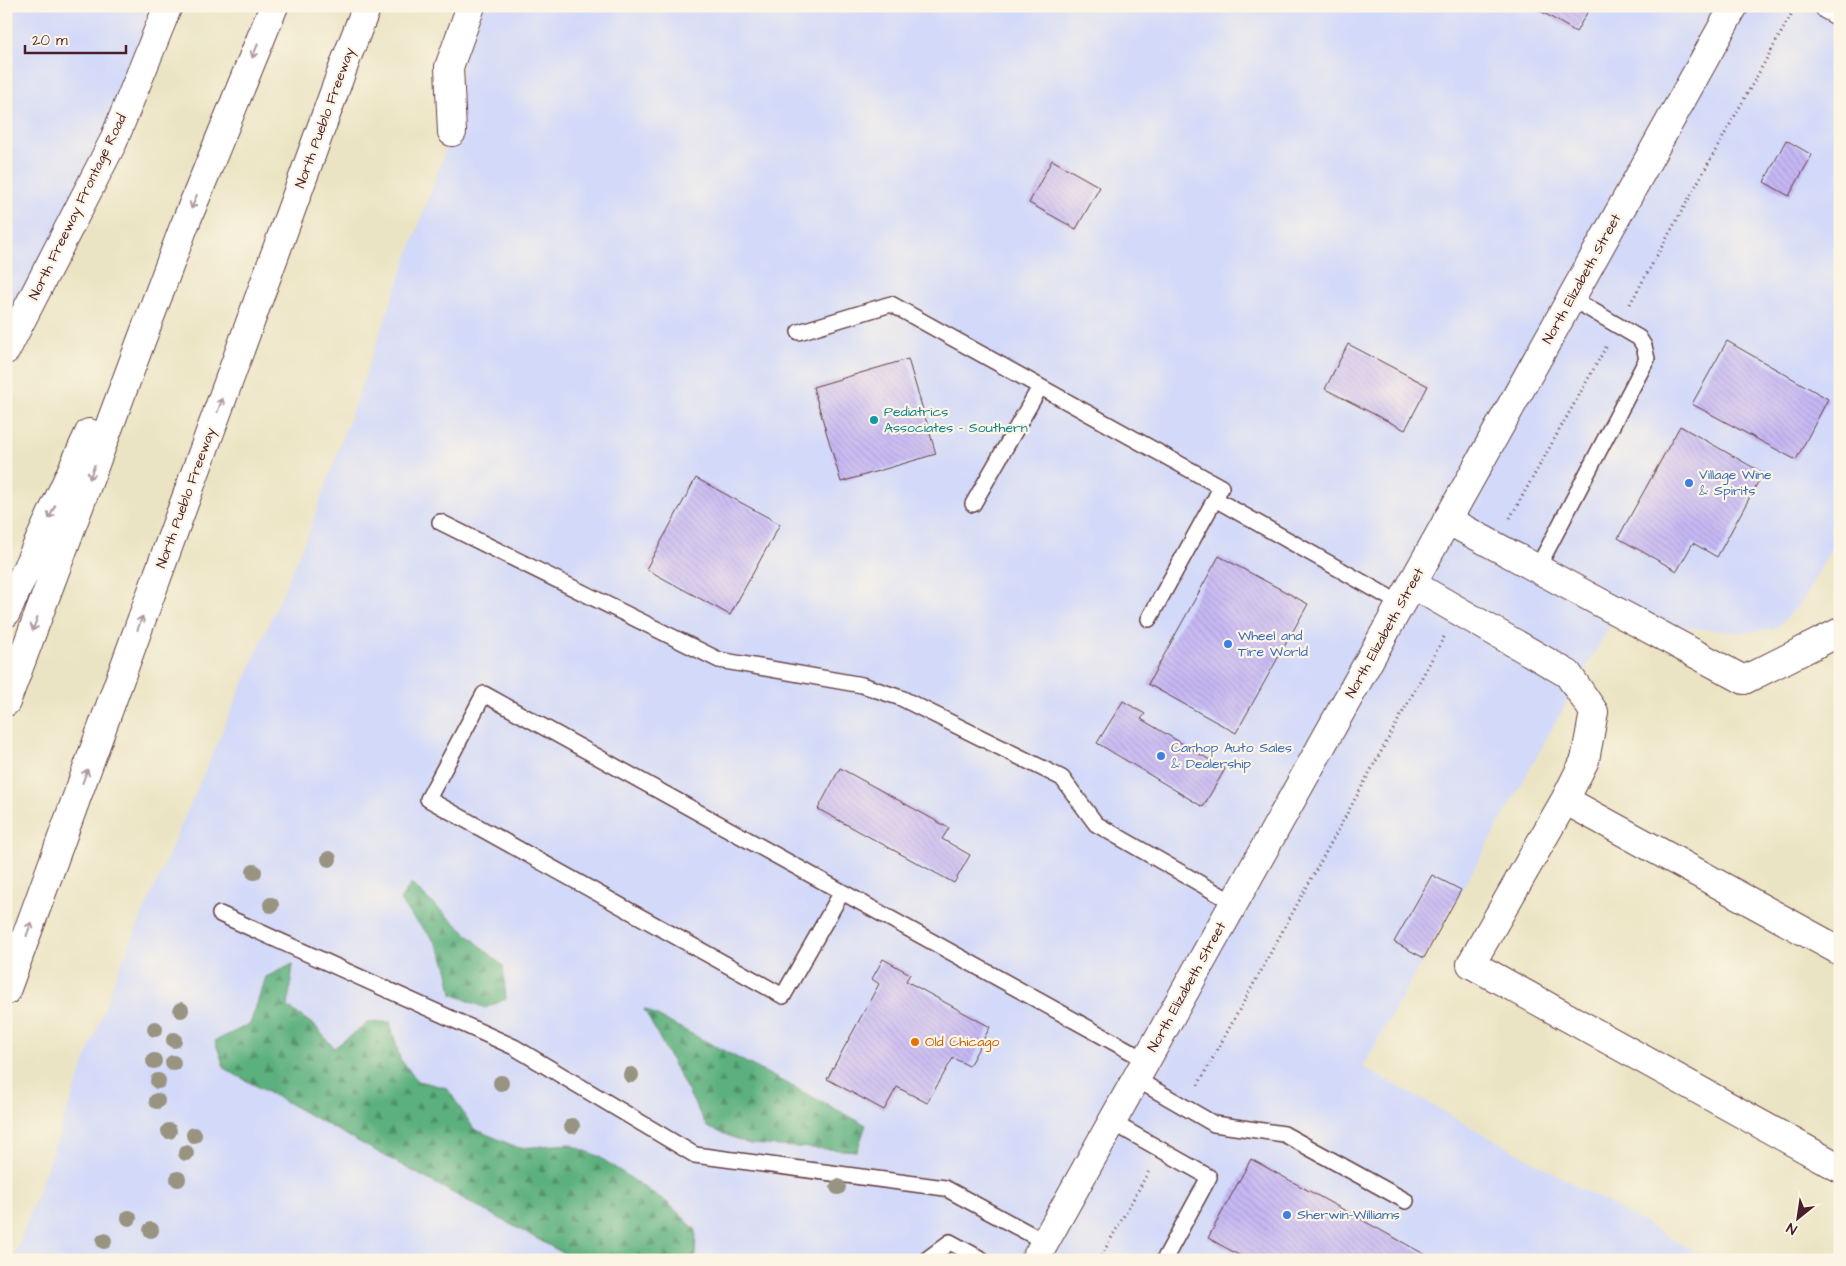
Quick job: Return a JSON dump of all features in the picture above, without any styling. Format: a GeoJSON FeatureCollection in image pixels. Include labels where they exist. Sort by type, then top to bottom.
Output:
{"type":"FeatureCollection","features":[{"type":"Feature","properties":{"kind":"main road","name":"North Freeway Frontage Road"},"geometry":{"type":"LineString","coordinates":[[6,350],[112,142],[168,6]]}},
{"type":"Feature","properties":{"kind":"main road"},"geometry":{"type":"LineString","coordinates":[[6,702],[183,230],[274,6]]}},
{"type":"Feature","properties":{"kind":"main road","name":"North Pueblo Freeway"},"geometry":{"type":"LineString","coordinates":[[6,991],[367,6]]}},
{"type":"Feature","properties":{"kind":"main road"},"geometry":{"type":"LineString","coordinates":[[347,57],[374,6]]}},
{"type":"Feature","properties":{"kind":"main road"},"geometry":{"type":"LineString","coordinates":[[452,132],[449,67],[471,6]]}},
{"type":"Feature","properties":{"kind":"main road","name":"North Elizabeth Street"},"geometry":{"type":"LineString","coordinates":[[1040,1251],[1734,6]]}},
{"type":"Feature","properties":{"kind":"main road"},"geometry":{"type":"LineString","coordinates":[[1829,6],[1840,12]]}},
{"type":"Feature","properties":{"kind":"main road"},"geometry":{"type":"LineString","coordinates":[[6,613],[183,230]]}},
{"type":"Feature","properties":{"kind":"main road"},"geometry":{"type":"LineString","coordinates":[[1447,520],[1744,680],[1840,632]]}},
{"type":"Feature","properties":{"kind":"main road"},"geometry":{"type":"LineString","coordinates":[[1406,594],[1568,674],[1594,712],[1585,760],[1565,800],[1471,964],[1840,1168]]}},
{"type":"Feature","properties":{"kind":"main road"},"geometry":{"type":"LineString","coordinates":[[1565,800],[1840,951]]}},
{"type":"Feature","properties":{"kind":"lane"},"geometry":{"type":"LineString","coordinates":[[1537,569],[1647,359],[1644,346],[1639,338],[1571,298]]}},
{"type":"Feature","properties":{"kind":"lane"},"geometry":{"type":"LineString","coordinates":[[799,332],[891,304],[1221,487],[1149,619]]}},
{"type":"Feature","properties":{"kind":"lane"},"geometry":{"type":"LineString","coordinates":[[973,504],[1040,387]]}},
{"type":"Feature","properties":{"kind":"lane"},"geometry":{"type":"LineString","coordinates":[[1215,499],[1406,594]]}},
{"type":"Feature","properties":{"kind":"lane"},"geometry":{"type":"LineString","coordinates":[[440,522],[719,660],[862,685],[901,698],[1062,778],[1096,824],[1234,902]]}},
{"type":"Feature","properties":{"kind":"lane"},"geometry":{"type":"LineString","coordinates":[[842,892],[783,996],[428,798],[484,694],[842,892],[1141,1070],[1214,1124],[1284,1134],[1406,1201]]}},
{"type":"Feature","properties":{"kind":"lane"},"geometry":{"type":"LineString","coordinates":[[220,914],[514,1047],[695,1156],[944,1188],[1040,1251]]}},
{"type":"Feature","properties":{"kind":"lane"},"geometry":{"type":"LineString","coordinates":[[1112,1122],[1210,1178],[1164,1260]]}},
{"type":"Feature","properties":{"kind":"lane"},"geometry":{"type":"LineString","coordinates":[[926,1260],[950,1242],[983,1260]]}},
{"type":"Feature","properties":{"kind":"shaded area"},"geometry":{"type":"Polygon","coordinates":[[[6,6],[168,6],[6,350],[6,6]]]}},
{"type":"Feature","properties":{"kind":"shaded area"},"geometry":{"type":"Polygon","coordinates":[[[471,6],[1840,6],[1840,532],[1803,601],[1775,629],[1740,633],[1685,627],[1617,613],[1363,1067],[1711,1260],[13,1260],[117,973],[310,529],[452,132],[471,6]]]}},
{"type":"Feature","properties":{"kind":"green space"},"geometry":{"type":"Polygon","coordinates":[[[411,884],[503,966],[506,999],[485,1008],[452,994],[443,956],[430,936],[407,911],[400,900],[411,884]]]}},
{"type":"Feature","properties":{"kind":"green space"},"geometry":{"type":"Polygon","coordinates":[[[293,964],[288,1007],[315,1026],[334,1048],[367,1023],[390,1022],[400,1059],[418,1081],[447,1088],[474,1129],[519,1148],[568,1144],[598,1156],[669,1204],[696,1230],[695,1260],[576,1260],[225,1069],[215,1041],[250,1024],[266,977],[293,964]]]}},
{"type":"Feature","properties":{"kind":"green space"},"geometry":{"type":"Polygon","coordinates":[[[644,1009],[866,1125],[857,1151],[749,1144],[707,1127],[644,1009]]]}},
{"type":"Feature","properties":{"kind":"building"},"geometry":{"type":"Polygon","coordinates":[[[1532,6],[1591,6],[1576,32],[1532,6]]]}},
{"type":"Feature","properties":{"kind":"building"},"geometry":{"type":"Polygon","coordinates":[[[1786,140],[1812,155],[1789,196],[1764,182],[1786,140]]]}},
{"type":"Feature","properties":{"kind":"building"},"geometry":{"type":"Polygon","coordinates":[[[1052,160],[1100,187],[1076,229],[1029,203],[1052,160]]]}},
{"type":"Feature","properties":{"kind":"building"},"geometry":{"type":"Polygon","coordinates":[[[1727,341],[1828,399],[1796,460],[1692,404],[1727,341]]]}},
{"type":"Feature","properties":{"kind":"building"},"geometry":{"type":"Polygon","coordinates":[[[1348,344],[1428,386],[1405,430],[1325,389],[1348,344]]]}},
{"type":"Feature","properties":{"kind":"building","name":"Pediatrics Associates - Southern"},"geometry":{"type":"Polygon","coordinates":[[[908,359],[936,454],[841,482],[813,387],[908,359]]]}},
{"type":"Feature","properties":{"kind":"building"},"geometry":{"type":"Polygon","coordinates":[[[1680,426],[1763,473],[1717,557],[1693,543],[1677,571],[1618,538],[1680,426]]]}},
{"type":"Feature","properties":{"kind":"building"},"geometry":{"type":"Polygon","coordinates":[[[696,478],[780,524],[730,615],[646,569],[696,478]]]}},
{"type":"Feature","properties":{"kind":"building","name":"Wheel and Tire World"},"geometry":{"type":"Polygon","coordinates":[[[1219,556],[1308,604],[1236,733],[1148,684],[1219,556]]]}},
{"type":"Feature","properties":{"kind":"building","name":"Carhop Auto Sales & Dealership"},"geometry":{"type":"Polygon","coordinates":[[[1123,701],[1145,714],[1141,719],[1225,769],[1203,807],[1097,743],[1123,701]]]}},
{"type":"Feature","properties":{"kind":"building"},"geometry":{"type":"Polygon","coordinates":[[[840,768],[949,828],[942,839],[970,855],[954,883],[818,809],[840,768]]]}},
{"type":"Feature","properties":{"kind":"building"},"geometry":{"type":"Polygon","coordinates":[[[1432,875],[1461,890],[1424,958],[1394,942],[1432,875]]]}},
{"type":"Feature","properties":{"kind":"building","name":"Old Chicago"},"geometry":{"type":"Polygon","coordinates":[[[883,959],[910,974],[906,981],[990,1027],[969,1066],[953,1058],[927,1103],[897,1087],[884,1110],[827,1079],[879,984],[872,979],[883,959]]]}},
{"type":"Feature","properties":{"kind":"building","name":"Sherwin-Williams"},"geometry":{"type":"Polygon","coordinates":[[[1251,1159],[1435,1260],[1248,1260],[1208,1238],[1251,1159]]]}},
{"type":"Feature","properties":{"kind":"place","name":"Pediatrics Associates - Southern"},"geometry":{"type":"Point","coordinates":[874,420]}},
{"type":"Feature","properties":{"kind":"place","name":"Village Wine & Spirits"},"geometry":{"type":"Point","coordinates":[1689,483]}},
{"type":"Feature","properties":{"kind":"place","name":"Wheel and Tire World"},"geometry":{"type":"Point","coordinates":[1228,644]}},
{"type":"Feature","properties":{"kind":"place","name":"Carhop Auto Sales & Dealership"},"geometry":{"type":"Point","coordinates":[1161,756]}},
{"type":"Feature","properties":{"kind":"place","name":"Old Chicago"},"geometry":{"type":"Point","coordinates":[915,1042]}},
{"type":"Feature","properties":{"kind":"place","name":"Sherwin-Williams"},"geometry":{"type":"Point","coordinates":[1287,1215]}}]}
